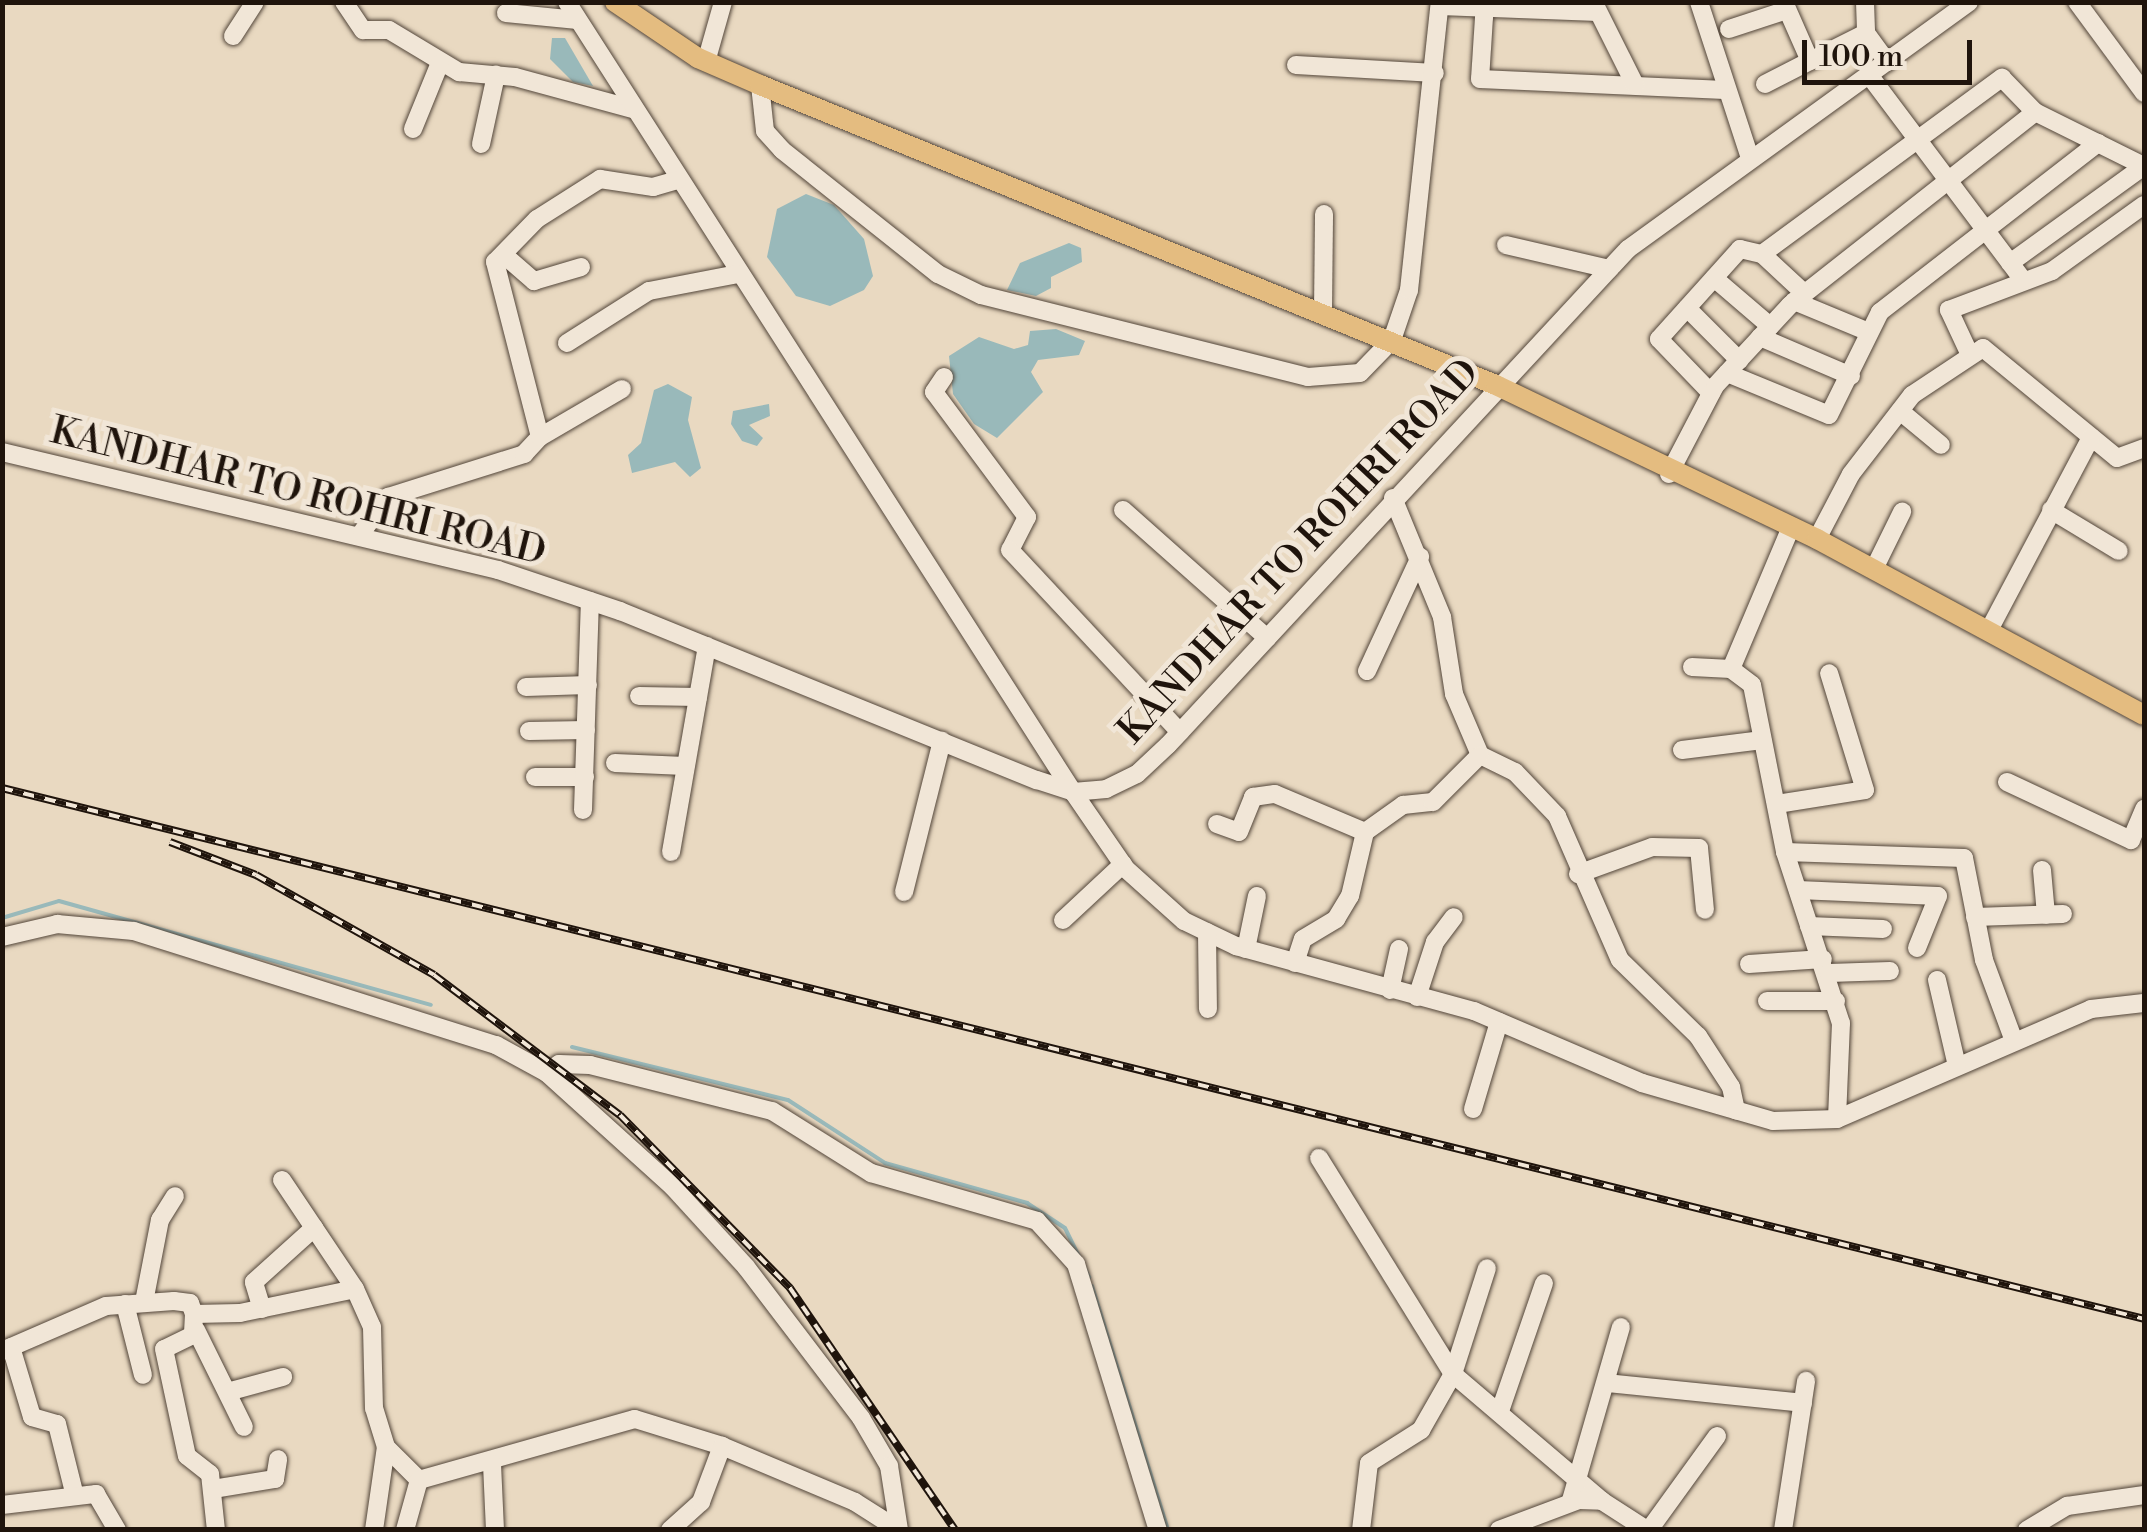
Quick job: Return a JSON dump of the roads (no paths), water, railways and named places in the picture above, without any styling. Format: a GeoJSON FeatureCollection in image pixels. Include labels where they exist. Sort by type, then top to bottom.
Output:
{"type":"FeatureCollection","features":[{"type":"Feature","properties":{"kind":"main road"},"geometry":{"type":"LineString","coordinates":[[614,2],[706,62],[1392,340],[1496,386],[1670,474],[1817,539],[2144,715]]}},
{"type":"Feature","properties":{"kind":"street"},"geometry":{"type":"LineString","coordinates":[[233,36],[255,2]]}},
{"type":"Feature","properties":{"kind":"street"},"geometry":{"type":"LineString","coordinates":[[344,2],[363,30],[388,30],[440,63],[632,109]]}},
{"type":"Feature","properties":{"kind":"street"},"geometry":{"type":"LineString","coordinates":[[567,2],[677,180],[1074,792],[1123,864],[1184,921],[1246,949],[1500,1022],[1642,1084],[1773,1120],[1837,1120],[2092,1009],[2144,1003]]}},
{"type":"Feature","properties":{"kind":"street"},"geometry":{"type":"LineString","coordinates":[[706,62],[723,2]]}},
{"type":"Feature","properties":{"kind":"street"},"geometry":{"type":"LineString","coordinates":[[1699,2],[1750,158]]}},
{"type":"Feature","properties":{"kind":"street"},"geometry":{"type":"LineString","coordinates":[[1865,2],[1866,32],[1887,62]]}},
{"type":"Feature","properties":{"kind":"street","name":"KANDHAR TO ROHRI ROAD"},"geometry":{"type":"LineString","coordinates":[[2,452],[362,532],[590,601],[1074,792],[1106,789],[1137,774],[1180,732],[1496,386],[1610,269],[1750,158],[1969,2]]}},
{"type":"Feature","properties":{"kind":"street"},"geometry":{"type":"LineString","coordinates":[[2077,2],[2144,93]]}},
{"type":"Feature","properties":{"kind":"street"},"geometry":{"type":"LineString","coordinates":[[760,85],[766,131],[782,150],[938,274],[981,296],[1308,377],[1360,373],[1392,340],[1409,290],[1437,4],[1596,7],[1635,86]]}},
{"type":"Feature","properties":{"kind":"street"},"geometry":{"type":"LineString","coordinates":[[1485,5],[1480,79],[1725,90]]}},
{"type":"Feature","properties":{"kind":"street"},"geometry":{"type":"LineString","coordinates":[[1730,29],[1785,6],[1810,61]]}},
{"type":"Feature","properties":{"kind":"street"},"geometry":{"type":"LineString","coordinates":[[506,13],[578,20]]}},
{"type":"Feature","properties":{"kind":"street"},"geometry":{"type":"LineString","coordinates":[[1765,84],[1866,32]]}},
{"type":"Feature","properties":{"kind":"street"},"geometry":{"type":"LineString","coordinates":[[413,129],[440,63]]}},
{"type":"Feature","properties":{"kind":"street"},"geometry":{"type":"LineString","coordinates":[[1296,65],[1430,73]]}},
{"type":"Feature","properties":{"kind":"street"},"geometry":{"type":"LineString","coordinates":[[481,144],[496,75]]}},
{"type":"Feature","properties":{"kind":"street"},"geometry":{"type":"LineString","coordinates":[[1869,75],[2023,280]]}},
{"type":"Feature","properties":{"kind":"street"},"geometry":{"type":"LineString","coordinates":[[1762,254],[2002,78],[2035,112],[2144,166],[2010,262]]}},
{"type":"Feature","properties":{"kind":"street"},"geometry":{"type":"LineString","coordinates":[[1670,474],[1711,393],[1798,296],[2035,112]]}},
{"type":"Feature","properties":{"kind":"street"},"geometry":{"type":"LineString","coordinates":[[1687,308],[1733,367],[1829,415],[1852,376],[1880,312],[1984,226],[2098,143]]}},
{"type":"Feature","properties":{"kind":"street"},"geometry":{"type":"LineString","coordinates":[[540,437],[494,274],[504,255],[537,220],[600,179],[653,187],[677,180]]}},
{"type":"Feature","properties":{"kind":"street"},"geometry":{"type":"LineString","coordinates":[[1970,355],[1949,310],[2052,271],[2144,204]]}},
{"type":"Feature","properties":{"kind":"street"},"geometry":{"type":"LineString","coordinates":[[1322,312],[1324,214]]}},
{"type":"Feature","properties":{"kind":"street"},"geometry":{"type":"LineString","coordinates":[[1506,245],[1610,269]]}},
{"type":"Feature","properties":{"kind":"street"},"geometry":{"type":"LineString","coordinates":[[1711,393],[1659,343],[1740,249],[1762,254],[1798,296],[1869,332]]}},
{"type":"Feature","properties":{"kind":"street"},"geometry":{"type":"LineString","coordinates":[[504,255],[534,282],[581,267]]}},
{"type":"Feature","properties":{"kind":"street"},"geometry":{"type":"LineString","coordinates":[[567,343],[649,291],[738,274]]}},
{"type":"Feature","properties":{"kind":"street"},"geometry":{"type":"LineString","coordinates":[[1714,278],[1765,331],[1852,376]]}},
{"type":"Feature","properties":{"kind":"street"},"geometry":{"type":"LineString","coordinates":[[1817,539],[1851,474],[1900,411],[1983,348],[2117,458],[2144,448]]}},
{"type":"Feature","properties":{"kind":"street"},"geometry":{"type":"LineString","coordinates":[[944,377],[934,392],[1027,518],[1010,550],[1180,732]]}},
{"type":"Feature","properties":{"kind":"street"},"geometry":{"type":"LineString","coordinates":[[362,532],[388,496],[524,454],[540,437],[622,388]]}},
{"type":"Feature","properties":{"kind":"street"},"geometry":{"type":"LineString","coordinates":[[1900,411],[1941,445]]}},
{"type":"Feature","properties":{"kind":"street"},"geometry":{"type":"LineString","coordinates":[[1989,630],[2091,437]]}},
{"type":"Feature","properties":{"kind":"street"},"geometry":{"type":"LineString","coordinates":[[1393,498],[1442,617],[1454,694],[1480,755],[1515,772],[1556,816],[1578,874],[1620,960],[1698,1036],[1731,1087],[1736,1110]]}},
{"type":"Feature","properties":{"kind":"street"},"geometry":{"type":"LineString","coordinates":[[1124,510],[1267,638]]}},
{"type":"Feature","properties":{"kind":"street"},"geometry":{"type":"LineString","coordinates":[[2051,510],[2118,551]]}},
{"type":"Feature","properties":{"kind":"street"},"geometry":{"type":"LineString","coordinates":[[1874,569],[1902,512]]}},
{"type":"Feature","properties":{"kind":"street"},"geometry":{"type":"LineString","coordinates":[[1731,669],[1790,527]]}},
{"type":"Feature","properties":{"kind":"street"},"geometry":{"type":"LineString","coordinates":[[1367,670],[1420,557]]}},
{"type":"Feature","properties":{"kind":"street"},"geometry":{"type":"LineString","coordinates":[[584,810],[590,601]]}},
{"type":"Feature","properties":{"kind":"street"},"geometry":{"type":"LineString","coordinates":[[671,852],[707,646]]}},
{"type":"Feature","properties":{"kind":"street"},"geometry":{"type":"LineString","coordinates":[[1692,667],[1731,669],[1752,686],[1786,852],[1836,1001],[1837,1120]]}},
{"type":"Feature","properties":{"kind":"street"},"geometry":{"type":"LineString","coordinates":[[1777,804],[1864,790],[1829,673]]}},
{"type":"Feature","properties":{"kind":"street"},"geometry":{"type":"LineString","coordinates":[[526,688],[588,685]]}},
{"type":"Feature","properties":{"kind":"street"},"geometry":{"type":"LineString","coordinates":[[639,696],[698,696]]}},
{"type":"Feature","properties":{"kind":"street"},"geometry":{"type":"LineString","coordinates":[[529,731],[586,730]]}},
{"type":"Feature","properties":{"kind":"street"},"geometry":{"type":"LineString","coordinates":[[1682,750],[1762,740]]}},
{"type":"Feature","properties":{"kind":"street"},"geometry":{"type":"LineString","coordinates":[[904,892],[942,741]]}},
{"type":"Feature","properties":{"kind":"street"},"geometry":{"type":"LineString","coordinates":[[1295,964],[1303,939],[1336,919],[1350,896],[1365,832],[1404,805],[1433,802],[1480,755]]}},
{"type":"Feature","properties":{"kind":"street"},"geometry":{"type":"LineString","coordinates":[[614,763],[686,766]]}},
{"type":"Feature","properties":{"kind":"street"},"geometry":{"type":"LineString","coordinates":[[534,777],[585,777]]}},
{"type":"Feature","properties":{"kind":"street"},"geometry":{"type":"LineString","coordinates":[[2007,782],[2132,840],[2144,808]]}},
{"type":"Feature","properties":{"kind":"street"},"geometry":{"type":"LineString","coordinates":[[1217,824],[1238,832],[1253,796],[1275,794],[1314,806],[1320,819],[1365,832]]}},
{"type":"Feature","properties":{"kind":"street"},"geometry":{"type":"LineString","coordinates":[[1578,874],[1652,847],[1699,848],[1705,910]]}},
{"type":"Feature","properties":{"kind":"street"},"geometry":{"type":"LineString","coordinates":[[1786,852],[1964,858],[1975,917],[2014,1041]]}},
{"type":"Feature","properties":{"kind":"street"},"geometry":{"type":"LineString","coordinates":[[1062,920],[1123,864]]}},
{"type":"Feature","properties":{"kind":"street"},"geometry":{"type":"LineString","coordinates":[[1975,917],[2054,914],[2042,870]]}},
{"type":"Feature","properties":{"kind":"street"},"geometry":{"type":"LineString","coordinates":[[1798,890],[1938,896],[1917,948]]}},
{"type":"Feature","properties":{"kind":"street"},"geometry":{"type":"LineString","coordinates":[[1246,949],[1257,896]]}},
{"type":"Feature","properties":{"kind":"street"},"geometry":{"type":"LineString","coordinates":[[1416,997],[1434,942],[1454,917]]}},
{"type":"Feature","properties":{"kind":"street"},"geometry":{"type":"LineString","coordinates":[[2,937],[57,924],[134,931],[496,1044],[546,1074],[674,1187],[746,1267],[861,1418],[889,1466],[899,1530]]}},
{"type":"Feature","properties":{"kind":"street"},"geometry":{"type":"LineString","coordinates":[[1809,926],[1883,930]]}},
{"type":"Feature","properties":{"kind":"street"},"geometry":{"type":"LineString","coordinates":[[1207,932],[1208,1009]]}},
{"type":"Feature","properties":{"kind":"street"},"geometry":{"type":"LineString","coordinates":[[1390,990],[1399,949]]}},
{"type":"Feature","properties":{"kind":"street"},"geometry":{"type":"LineString","coordinates":[[1749,964],[1890,971]]}},
{"type":"Feature","properties":{"kind":"street"},"geometry":{"type":"LineString","coordinates":[[1937,980],[1956,1066]]}},
{"type":"Feature","properties":{"kind":"street"},"geometry":{"type":"LineString","coordinates":[[1766,1002],[1836,1001]]}},
{"type":"Feature","properties":{"kind":"street"},"geometry":{"type":"LineString","coordinates":[[1474,1109],[1500,1022]]}},
{"type":"Feature","properties":{"kind":"street"},"geometry":{"type":"LineString","coordinates":[[546,1074],[559,1064],[590,1065],[772,1110],[871,1173],[1037,1221],[1076,1264],[1158,1530]]}},
{"type":"Feature","properties":{"kind":"street"},"geometry":{"type":"LineString","coordinates":[[1319,1158],[1453,1374],[1578,1476],[1602,1502],[1648,1530],[1718,1436]]}},
{"type":"Feature","properties":{"kind":"street"},"geometry":{"type":"LineString","coordinates":[[282,1180],[354,1289],[372,1327],[374,1408],[386,1448],[375,1523],[406,1524],[419,1480]]}},
{"type":"Feature","properties":{"kind":"street"},"geometry":{"type":"LineString","coordinates":[[143,1375],[134,1303],[160,1220],[175,1196]]}},
{"type":"Feature","properties":{"kind":"street"},"geometry":{"type":"LineString","coordinates":[[262,1309],[254,1282],[314,1228]]}},
{"type":"Feature","properties":{"kind":"street"},"geometry":{"type":"LineString","coordinates":[[1362,1530],[1369,1463],[1409,1444],[1453,1374],[1487,1268]]}},
{"type":"Feature","properties":{"kind":"street"},"geometry":{"type":"LineString","coordinates":[[1500,1410],[1544,1283]]}},
{"type":"Feature","properties":{"kind":"street"},"geometry":{"type":"LineString","coordinates":[[216,1530],[210,1474],[187,1456],[164,1350],[195,1322],[354,1289]]}},
{"type":"Feature","properties":{"kind":"street"},"geometry":{"type":"LineString","coordinates":[[75,1496],[57,1424],[32,1418],[7,1349],[42,1328],[134,1303],[185,1302],[220,1388],[231,1391],[283,1377]]}},
{"type":"Feature","properties":{"kind":"street"},"geometry":{"type":"LineString","coordinates":[[1571,1500],[1621,1327]]}},
{"type":"Feature","properties":{"kind":"street"},"geometry":{"type":"LineString","coordinates":[[1783,1530],[1806,1381]]}},
{"type":"Feature","properties":{"kind":"street"},"geometry":{"type":"LineString","coordinates":[[1607,1383],[1803,1403]]}},
{"type":"Feature","properties":{"kind":"street"},"geometry":{"type":"LineString","coordinates":[[231,1391],[244,1427]]}},
{"type":"Feature","properties":{"kind":"street"},"geometry":{"type":"LineString","coordinates":[[419,1480],[492,1464],[635,1419],[722,1446],[855,1502],[899,1530]]}},
{"type":"Feature","properties":{"kind":"street"},"geometry":{"type":"LineString","coordinates":[[670,1530],[701,1502],[722,1446]]}},
{"type":"Feature","properties":{"kind":"street"},"geometry":{"type":"LineString","coordinates":[[386,1448],[419,1480]]}},
{"type":"Feature","properties":{"kind":"street"},"geometry":{"type":"LineString","coordinates":[[212,1489],[275,1479],[278,1459]]}},
{"type":"Feature","properties":{"kind":"street"},"geometry":{"type":"LineString","coordinates":[[492,1464],[495,1530]]}},
{"type":"Feature","properties":{"kind":"street"},"geometry":{"type":"LineString","coordinates":[[2,1504],[96,1494],[117,1530]]}},
{"type":"Feature","properties":{"kind":"street"},"geometry":{"type":"LineString","coordinates":[[2028,1530],[2067,1506],[2144,1495]]}},
{"type":"Feature","properties":{"kind":"street"},"geometry":{"type":"LineString","coordinates":[[1499,1530],[1571,1500],[1602,1502]]}},
{"type":"Feature","properties":{"kind":"water"},"geometry":{"type":"Polygon","coordinates":[[[552,38],[565,38],[593,86],[573,82],[550,59],[552,38]]]}},
{"type":"Feature","properties":{"kind":"water"},"geometry":{"type":"Polygon","coordinates":[[[806,194],[834,205],[864,239],[873,276],[864,290],[830,306],[796,296],[767,257],[777,209],[806,194]]]}},
{"type":"Feature","properties":{"kind":"water"},"geometry":{"type":"Polygon","coordinates":[[[1069,243],[1081,248],[1082,262],[1051,277],[1051,288],[1036,296],[1007,290],[1020,263],[1069,243]]]}},
{"type":"Feature","properties":{"kind":"water"},"geometry":{"type":"Polygon","coordinates":[[[1056,329],[1085,341],[1079,355],[1038,360],[1031,372],[1043,392],[997,438],[974,424],[953,394],[949,356],[979,337],[1014,349],[1028,345],[1030,331],[1056,329]]]}},
{"type":"Feature","properties":{"kind":"water"},"geometry":{"type":"Polygon","coordinates":[[[668,384],[692,397],[688,420],[701,468],[690,477],[675,462],[632,473],[628,455],[641,443],[654,390],[668,384]]]}},
{"type":"Feature","properties":{"kind":"water"},"geometry":{"type":"Polygon","coordinates":[[[769,404],[770,416],[749,425],[763,438],[757,446],[742,441],[731,424],[733,411],[769,404]]]}},
{"type":"Feature","properties":{"kind":"waterway"},"geometry":{"type":"LineString","coordinates":[[2,918],[59,901],[431,1005]]}},
{"type":"Feature","properties":{"kind":"waterway"},"geometry":{"type":"LineString","coordinates":[[572,1047],[788,1100],[885,1163],[1027,1203],[1065,1228],[1089,1277]]}},
{"type":"Feature","properties":{"kind":"waterway"},"geometry":{"type":"LineString","coordinates":[[1092,1286],[1168,1530]]}},
{"type":"Feature","properties":{"kind":"railway"},"geometry":{"type":"LineString","coordinates":[[2,788],[2144,1319]]}},
{"type":"Feature","properties":{"kind":"railway"},"geometry":{"type":"LineString","coordinates":[[170,842],[256,875],[434,975],[620,1115],[790,1288],[955,1530]]}}]}
